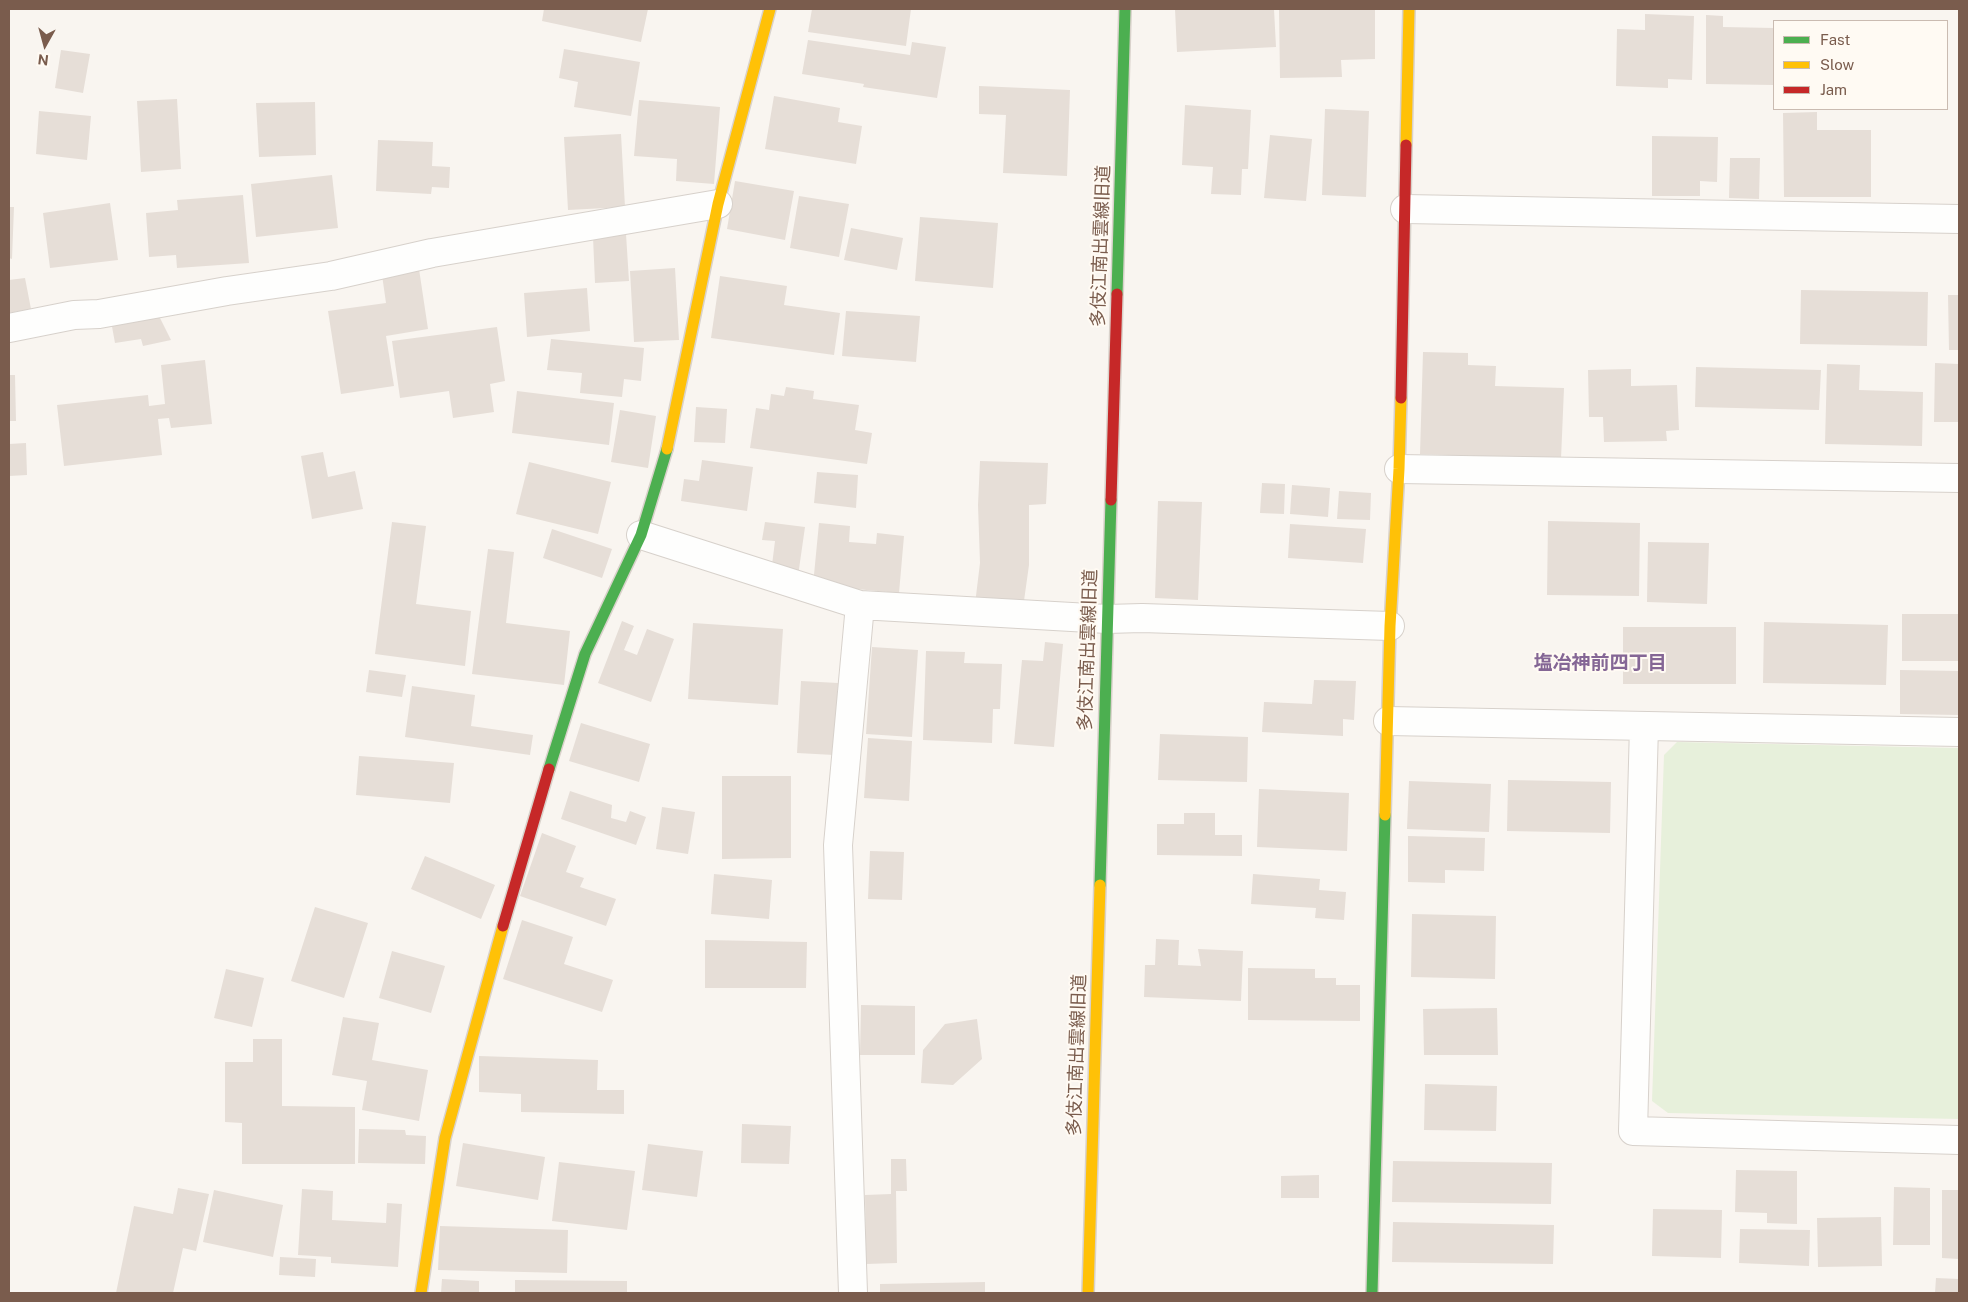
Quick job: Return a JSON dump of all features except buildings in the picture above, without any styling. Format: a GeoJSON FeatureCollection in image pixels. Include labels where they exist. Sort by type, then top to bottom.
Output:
{"type":"FeatureCollection","features":[{"type":"Feature","properties":{"kind":"street"},"geometry":{"type":"LineString","coordinates":[[421,1293],[446,1138],[467,1053],[531,829],[586,654],[641,535],[670,439],[718,204],[770,9]]}},
{"type":"Feature","properties":{"kind":"street","name":"多伎江南出雲線旧道"},"geometry":{"type":"LineString","coordinates":[[1088,1293],[1125,9]]}},
{"type":"Feature","properties":{"kind":"street"},"geometry":{"type":"LineString","coordinates":[[1372,1293],[1390,626],[1399,469],[1409,9]]}},
{"type":"Feature","properties":{"kind":"street"},"geometry":{"type":"LineString","coordinates":[[9,328],[74,315],[98,314],[227,291],[331,276],[432,253],[718,204]]}},
{"type":"Feature","properties":{"kind":"street"},"geometry":{"type":"LineString","coordinates":[[1405,209],[1959,219]]}},
{"type":"Feature","properties":{"kind":"street"},"geometry":{"type":"LineString","coordinates":[[1399,469],[1959,478]]}},
{"type":"Feature","properties":{"kind":"street"},"geometry":{"type":"LineString","coordinates":[[641,535],[860,605],[1107,619],[1142,618],[1390,626]]}},
{"type":"Feature","properties":{"kind":"street"},"geometry":{"type":"LineString","coordinates":[[853,1293],[838,845],[860,605]]}},
{"type":"Feature","properties":{"kind":"street"},"geometry":{"type":"LineString","coordinates":[[1388,721],[1959,732]]}},
{"type":"Feature","properties":{"kind":"street"},"geometry":{"type":"LineString","coordinates":[[1644,726],[1633,1131],[1959,1140]]}},
{"type":"Feature","properties":{"kind":"green space"},"geometry":{"type":"Polygon","coordinates":[[[1677,742],[1959,748],[1959,1119],[1668,1113],[1652,1101],[1664,755],[1677,742]]]}},
{"type":"Feature","properties":{"kind":"traffic: fast"},"geometry":{"type":"LineString","coordinates":[[1117,294],[1125,9]]}},
{"type":"Feature","properties":{"kind":"traffic: fast"},"geometry":{"type":"LineString","coordinates":[[549,769],[585,654],[641,535],[667,449]]}},
{"type":"Feature","properties":{"kind":"traffic: fast"},"geometry":{"type":"LineString","coordinates":[[1100,885],[1111,500]]}},
{"type":"Feature","properties":{"kind":"traffic: fast"},"geometry":{"type":"LineString","coordinates":[[1372,1293],[1385,815]]}},
{"type":"Feature","properties":{"kind":"traffic: slow"},"geometry":{"type":"LineString","coordinates":[[667,449],[718,204],[770,9]]}},
{"type":"Feature","properties":{"kind":"traffic: slow"},"geometry":{"type":"LineString","coordinates":[[1406,145],[1409,9]]}},
{"type":"Feature","properties":{"kind":"traffic: slow"},"geometry":{"type":"LineString","coordinates":[[1385,815],[1390,626],[1401,398]]}},
{"type":"Feature","properties":{"kind":"traffic: slow"},"geometry":{"type":"LineString","coordinates":[[1088,1293],[1100,885]]}},
{"type":"Feature","properties":{"kind":"traffic: slow"},"geometry":{"type":"LineString","coordinates":[[421,1293],[445,1138],[503,926]]}},
{"type":"Feature","properties":{"kind":"traffic: jam"},"geometry":{"type":"LineString","coordinates":[[1401,398],[1406,145]]}},
{"type":"Feature","properties":{"kind":"traffic: jam"},"geometry":{"type":"LineString","coordinates":[[1111,500],[1117,294]]}},
{"type":"Feature","properties":{"kind":"traffic: jam"},"geometry":{"type":"LineString","coordinates":[[503,926],[549,769]]}},
{"type":"Feature","properties":{"kind":"district","name":"塩冶神前四丁目"},"geometry":{"type":"Point","coordinates":[1600,663]}}]}
